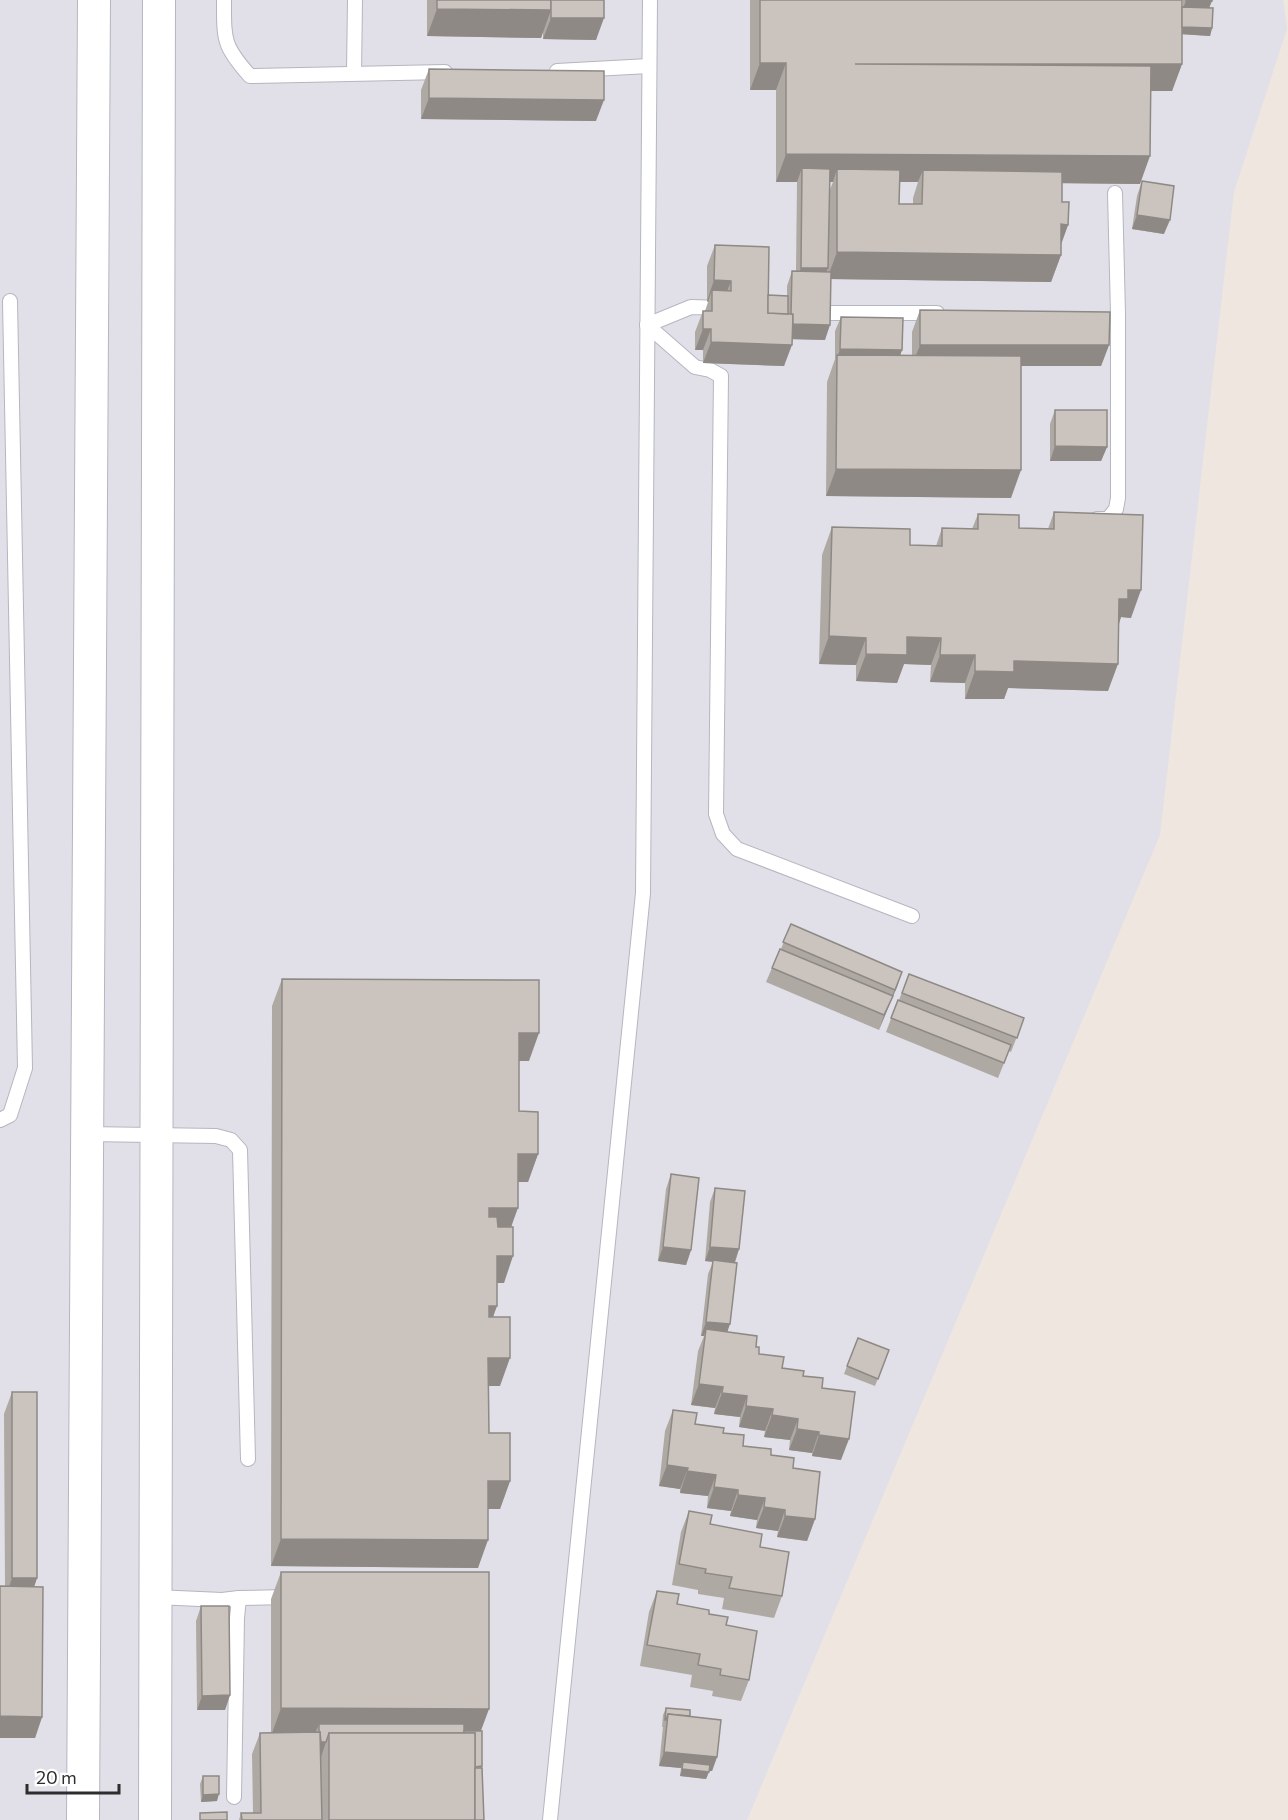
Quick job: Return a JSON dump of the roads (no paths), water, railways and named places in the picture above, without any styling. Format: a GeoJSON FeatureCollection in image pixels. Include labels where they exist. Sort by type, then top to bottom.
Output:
{"type":"FeatureCollection","features":[{"type":"Feature","properties":{"kind":"street"},"geometry":{"type":"LineString","coordinates":[[83,1820],[94,0]]}},
{"type":"Feature","properties":{"kind":"street"},"geometry":{"type":"LineString","coordinates":[[155,1820],[159,0]]}},
{"type":"Feature","properties":{"kind":"lane"},"geometry":{"type":"LineString","coordinates":[[224,0],[224,33],[231,55],[250,76],[460,72]]}},
{"type":"Feature","properties":{"kind":"lane"},"geometry":{"type":"LineString","coordinates":[[354,73],[355,0]]}},
{"type":"Feature","properties":{"kind":"lane"},"geometry":{"type":"LineString","coordinates":[[550,1820],[643,893],[650,0]]}},
{"type":"Feature","properties":{"kind":"lane"},"geometry":{"type":"LineString","coordinates":[[542,71],[649,66]]}},
{"type":"Feature","properties":{"kind":"lane"},"geometry":{"type":"LineString","coordinates":[[1087,519],[1108,519],[1116,509],[1118,498],[1112,314],[1115,193]]}},
{"type":"Feature","properties":{"kind":"lane"},"geometry":{"type":"LineString","coordinates":[[0,1120],[10,1115],[25,1068],[10,301]]}},
{"type":"Feature","properties":{"kind":"lane"},"geometry":{"type":"LineString","coordinates":[[647,325],[691,307],[723,308]]}},
{"type":"Feature","properties":{"kind":"lane"},"geometry":{"type":"LineString","coordinates":[[825,313],[954,313]]}},
{"type":"Feature","properties":{"kind":"lane"},"geometry":{"type":"LineString","coordinates":[[647,325],[695,367],[710,370],[721,376],[716,814],[723,834],[737,849],[912,916]]}},
{"type":"Feature","properties":{"kind":"lane"},"geometry":{"type":"LineString","coordinates":[[87,1134],[157,1137],[216,1136],[231,1140],[240,1150],[248,1459]]}},
{"type":"Feature","properties":{"kind":"lane"},"geometry":{"type":"LineString","coordinates":[[155,1597],[222,1600],[298,1596]]}},
{"type":"Feature","properties":{"kind":"lane"},"geometry":{"type":"LineString","coordinates":[[234,1797],[239,1598]]}}]}
